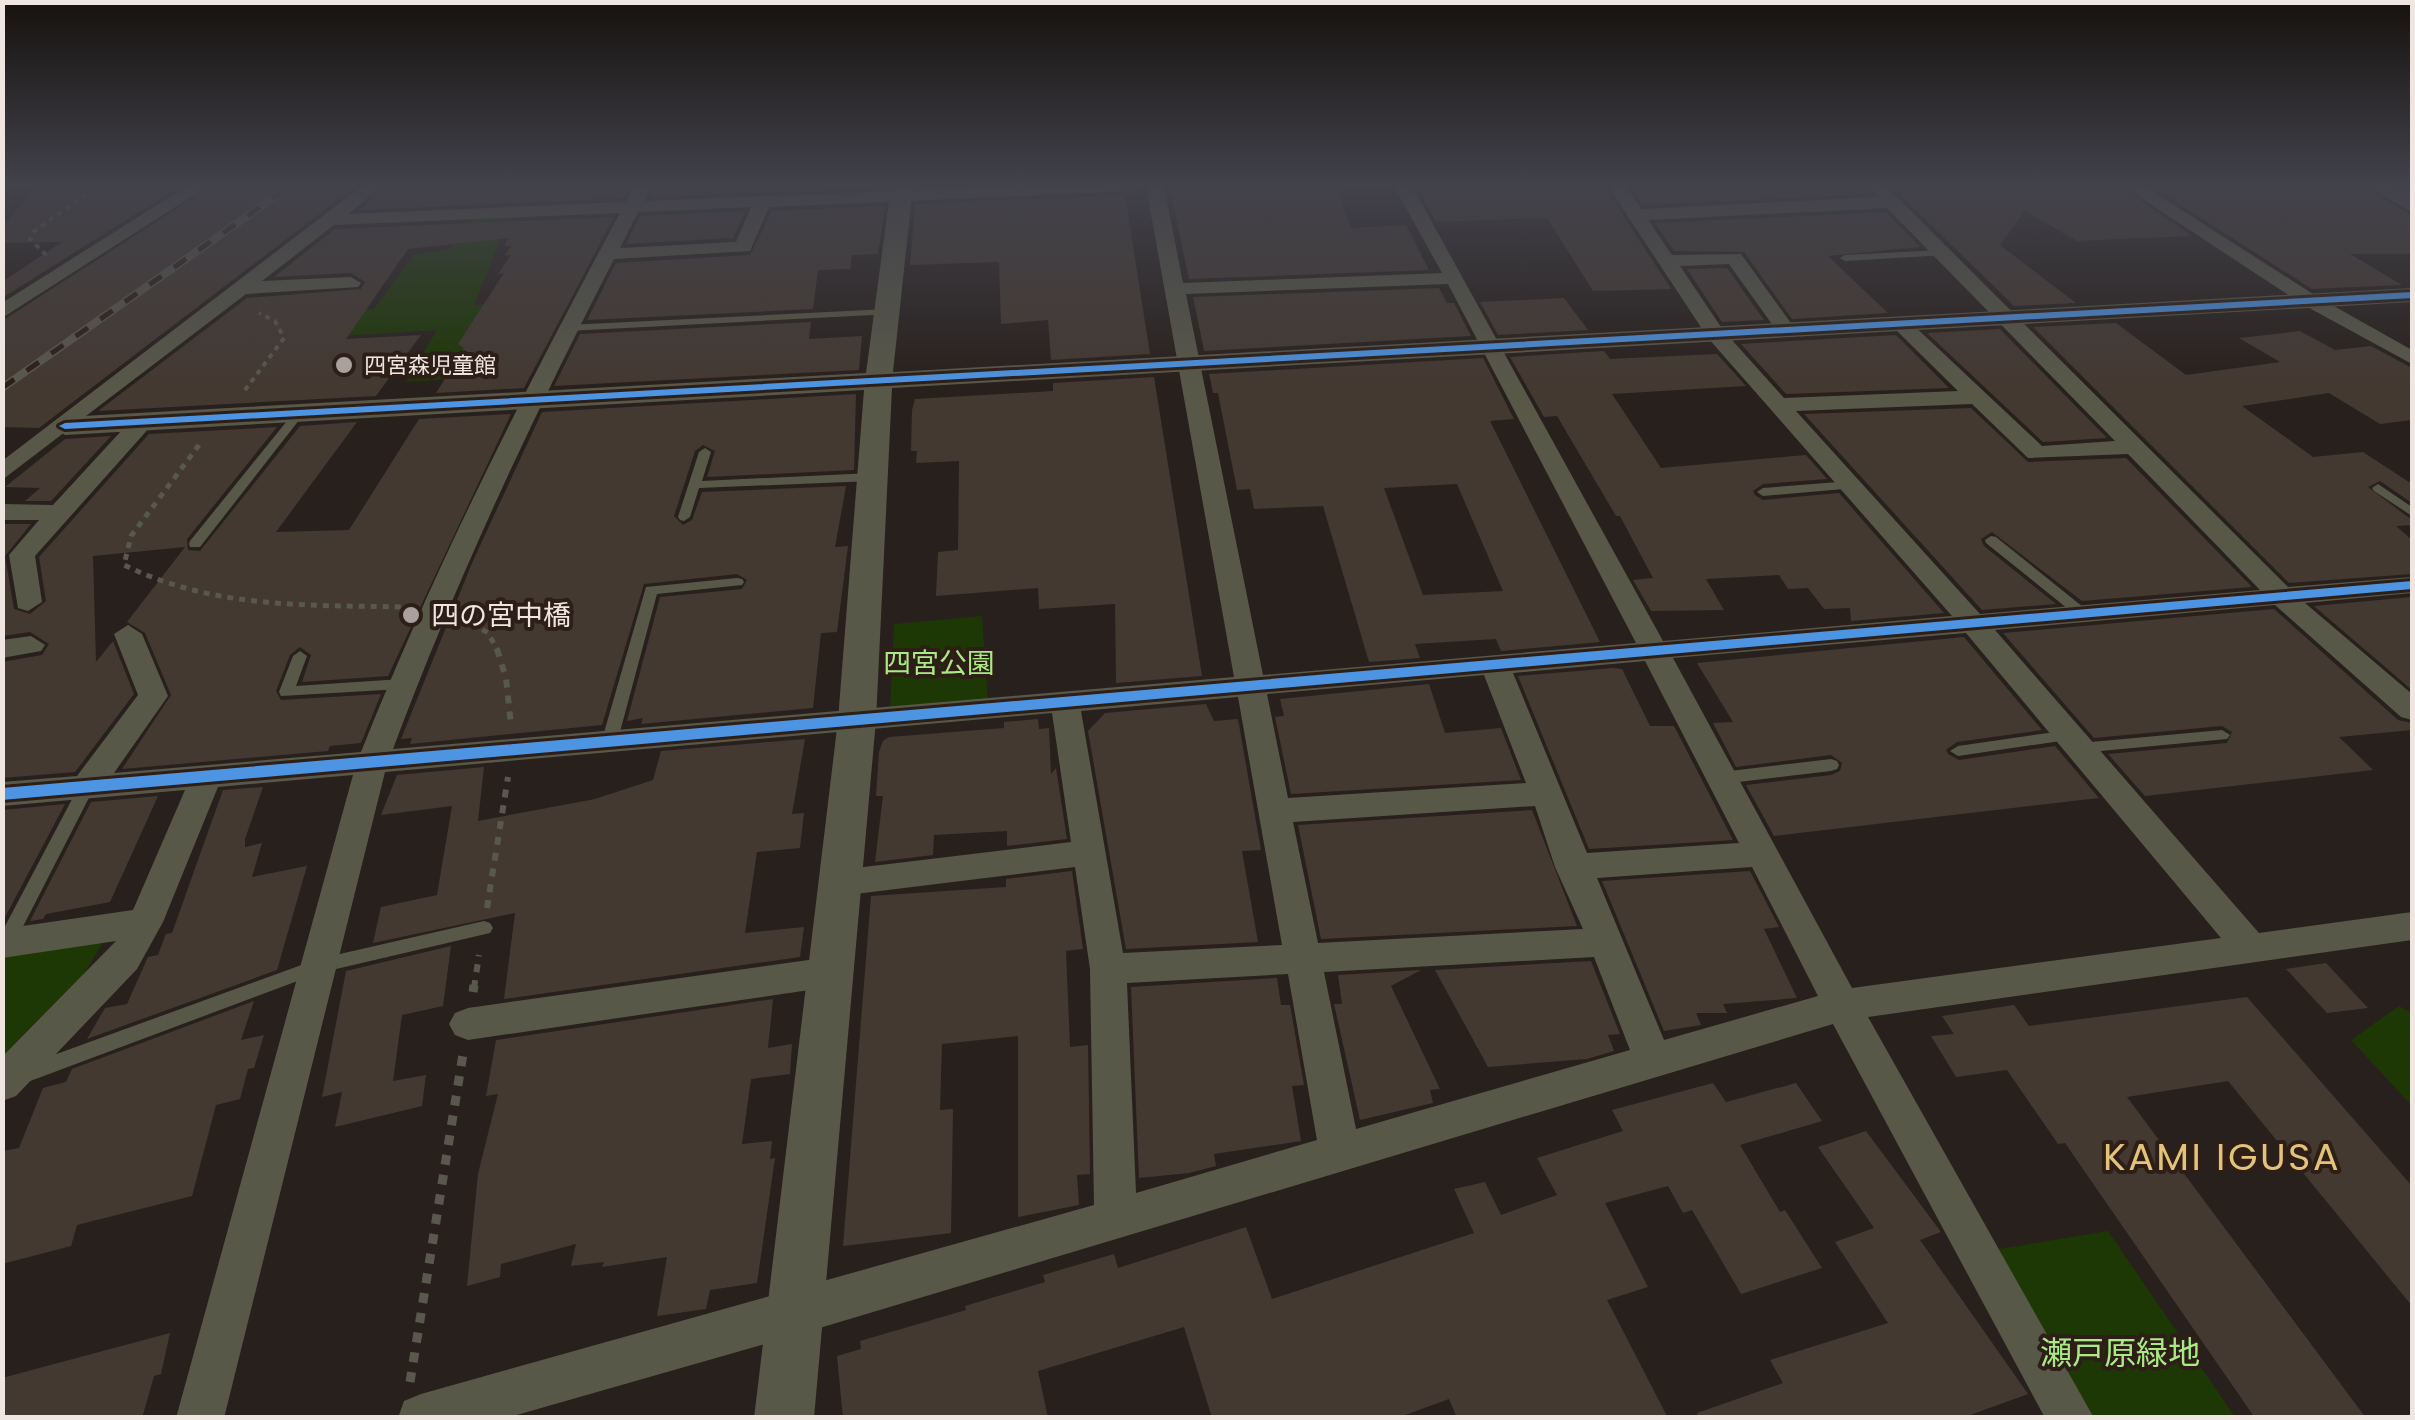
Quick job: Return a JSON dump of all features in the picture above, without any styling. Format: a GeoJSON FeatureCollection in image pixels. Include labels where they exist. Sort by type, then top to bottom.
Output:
{"type":"FeatureCollection","features":[{"type":"Feature","properties":{"kind":"street"},"geometry":{"type":"LineString","coordinates":[[2,312],[96,252]]}},
{"type":"Feature","properties":{"kind":"street"},"geometry":{"type":"LineString","coordinates":[[2,473],[287,252]]}},
{"type":"Feature","properties":{"kind":"street"},"geometry":{"type":"LineString","coordinates":[[200,1418],[372,763],[432,608],[568,328],[608,254],[641,252]]}},
{"type":"Feature","properties":{"kind":"street"},"geometry":{"type":"LineString","coordinates":[[784,1418],[857,720],[879,379],[894,252]]}},
{"type":"Feature","properties":{"kind":"street"},"geometry":{"type":"LineString","coordinates":[[1168,252],[1340,1153]]}},
{"type":"Feature","properties":{"kind":"street"},"geometry":{"type":"LineString","coordinates":[[1439,252],[1494,346],[1842,1005],[2072,1418]]}},
{"type":"Feature","properties":{"kind":"street"},"geometry":{"type":"LineString","coordinates":[[1660,252],[1716,334],[1974,624],[2251,948]]}},
{"type":"Feature","properties":{"kind":"street"},"geometry":{"type":"LineString","coordinates":[[2234,252],[2308,300],[2412,358]]}},
{"type":"Feature","properties":{"kind":"street"},"geometry":{"type":"LineString","coordinates":[[1942,253],[2282,597],[2412,710]]}},
{"type":"Feature","properties":{"kind":"street"},"geometry":{"type":"LineString","coordinates":[[1666,261],[1734,258],[1786,330]]}},
{"type":"Feature","properties":{"kind":"street"},"geometry":{"type":"LineString","coordinates":[[1175,289],[1454,278]]}},
{"type":"Feature","properties":{"kind":"street"},"geometry":{"type":"LineString","coordinates":[[241,288],[350,283]]}},
{"type":"Feature","properties":{"kind":"street"},"geometry":{"type":"LineString","coordinates":[[65,426],[2007,320],[2412,294]]}},
{"type":"Feature","properties":{"kind":"street"},"geometry":{"type":"LineString","coordinates":[[1902,325],[2036,453],[2134,447]]}},
{"type":"Feature","properties":{"kind":"street"},"geometry":{"type":"LineString","coordinates":[[1780,405],[1978,397]]}},
{"type":"Feature","properties":{"kind":"street"},"geometry":{"type":"LineString","coordinates":[[28,602],[22,555],[142,422]]}},
{"type":"Feature","properties":{"kind":"street"},"geometry":{"type":"LineString","coordinates":[[2,512],[57,513]]}},
{"type":"Feature","properties":{"kind":"street"},"geometry":{"type":"LineString","coordinates":[[2,794],[2412,585]]}},
{"type":"Feature","properties":{"kind":"street"},"geometry":{"type":"LineString","coordinates":[[87,786],[152,696],[128,634]]}},
{"type":"Feature","properties":{"kind":"street"},"geometry":{"type":"LineString","coordinates":[[1495,665],[1572,866],[1653,1060]]}},
{"type":"Feature","properties":{"kind":"street"},"geometry":{"type":"LineString","coordinates":[[1065,702],[1108,970],[1116,1219]]}},
{"type":"Feature","properties":{"kind":"street"},"geometry":{"type":"LineString","coordinates":[[5,1082],[124,959],[145,922],[206,777]]}},
{"type":"Feature","properties":{"kind":"street"},"geometry":{"type":"LineString","coordinates":[[1274,811],[1544,794]]}},
{"type":"Feature","properties":{"kind":"street"},"geometry":{"type":"LineString","coordinates":[[839,883],[1089,853]]}},
{"type":"Feature","properties":{"kind":"street"},"geometry":{"type":"LineString","coordinates":[[1572,866],[1762,854]]}},
{"type":"Feature","properties":{"kind":"street"},"geometry":{"type":"LineString","coordinates":[[4,944],[145,922]]}},
{"type":"Feature","properties":{"kind":"street"},"geometry":{"type":"LineString","coordinates":[[421,1418],[793,1314],[1842,1005],[2412,926]]}},
{"type":"Feature","properties":{"kind":"street"},"geometry":{"type":"LineString","coordinates":[[1108,970],[1604,942]]}},
{"type":"Feature","properties":{"kind":"street"},"geometry":{"type":"LineString","coordinates":[[468,1024],[830,972]]}},
{"type":"Feature","properties":{"kind":"lane"},"geometry":{"type":"LineString","coordinates":[[1846,258],[1942,253]]}},
{"type":"Feature","properties":{"kind":"lane"},"geometry":{"type":"LineString","coordinates":[[568,328],[887,312]]}},
{"type":"Feature","properties":{"kind":"lane"},"geometry":{"type":"LineString","coordinates":[[195,544],[299,413]]}},
{"type":"Feature","properties":{"kind":"lane"},"geometry":{"type":"LineString","coordinates":[[684,517],[705,452]]}},
{"type":"Feature","properties":{"kind":"lane"},"geometry":{"type":"LineString","coordinates":[[695,485],[872,476]]}},
{"type":"Feature","properties":{"kind":"lane"},"geometry":{"type":"LineString","coordinates":[[1764,492],[1851,484]]}},
{"type":"Feature","properties":{"kind":"lane"},"geometry":{"type":"LineString","coordinates":[[2378,488],[2412,512]]}},
{"type":"Feature","properties":{"kind":"lane"},"geometry":{"type":"LineString","coordinates":[[1990,540],[2084,614]]}},
{"type":"Feature","properties":{"kind":"lane"},"geometry":{"type":"LineString","coordinates":[[609,742],[652,590],[738,582]]}},
{"type":"Feature","properties":{"kind":"lane"},"geometry":{"type":"LineString","coordinates":[[300,656],[286,692],[402,684]]}},
{"type":"Feature","properties":{"kind":"lane"},"geometry":{"type":"LineString","coordinates":[[1958,750],[2222,735]]}},
{"type":"Feature","properties":{"kind":"lane"},"geometry":{"type":"LineString","coordinates":[[1722,778],[1831,765]]}},
{"type":"Feature","properties":{"kind":"lane"},"geometry":{"type":"LineString","coordinates":[[4,944],[87,786]]}},
{"type":"Feature","properties":{"kind":"lane"},"geometry":{"type":"LineString","coordinates":[[5,1082],[318,966],[484,928]]}},
{"type":"Feature","properties":{"kind":"path"},"geometry":{"type":"LineString","coordinates":[[44,252],[82,261]]}},
{"type":"Feature","properties":{"kind":"green space"},"geometry":{"type":"Polygon","coordinates":[[[495,252],[474,305],[498,304],[530,374],[406,382],[437,330],[293,339],[282,317],[374,309],[415,254],[495,252]]]}},
{"type":"Feature","properties":{"kind":"green space","name":"四宮公園"},"geometry":{"type":"Polygon","coordinates":[[[982,616],[988,702],[890,711],[894,624],[982,616]]]}},
{"type":"Feature","properties":{"kind":"green space"},"geometry":{"type":"Polygon","coordinates":[[[105,939],[71,995],[3,1065],[3,954],[105,939]]]}},
{"type":"Feature","properties":{"kind":"green space"},"geometry":{"type":"Polygon","coordinates":[[[2399,1006],[2412,1013],[2412,1106],[2351,1040],[2399,1006]]]}},
{"type":"Feature","properties":{"kind":"green space","name":"瀬戸原緑地"},"geometry":{"type":"Polygon","coordinates":[[[2108,1231],[2235,1417],[2089,1417],[1993,1250],[2108,1231]]]}},
{"type":"Feature","properties":{"kind":"building"},"geometry":{"type":"Polygon","coordinates":[[[47,252],[75,252],[2,298],[2,282],[47,252]]]}},
{"type":"Feature","properties":{"kind":"building"},"geometry":{"type":"Polygon","coordinates":[[[109,252],[269,252],[39,428],[2,427],[2,321],[109,252]]]}},
{"type":"Feature","properties":{"kind":"building"},"geometry":{"type":"Polygon","coordinates":[[[305,252],[406,252],[346,339],[421,335],[376,396],[98,411],[247,298],[361,289],[365,282],[351,273],[274,277],[305,252]]]}},
{"type":"Feature","properties":{"kind":"building"},"geometry":{"type":"Polygon","coordinates":[[[595,252],[524,388],[436,393],[464,348],[458,344],[504,273],[498,274],[511,255],[505,255],[595,252]]]}},
{"type":"Feature","properties":{"kind":"building"},"geometry":{"type":"Polygon","coordinates":[[[878,252],[852,255],[850,269],[818,270],[813,309],[587,320],[616,263],[878,252]]]}},
{"type":"Feature","properties":{"kind":"building"},"geometry":{"type":"Polygon","coordinates":[[[911,252],[1134,252],[1150,354],[1051,360],[1048,320],[1001,324],[999,262],[910,265],[911,252]]]}},
{"type":"Feature","properties":{"kind":"building"},"geometry":{"type":"Polygon","coordinates":[[[1183,252],[1420,252],[1429,270],[1189,279],[1183,252]]]}},
{"type":"Feature","properties":{"kind":"building"},"geometry":{"type":"Polygon","coordinates":[[[1569,252],[1647,252],[1671,289],[1593,291],[1569,252]]]}},
{"type":"Feature","properties":{"kind":"building"},"geometry":{"type":"Polygon","coordinates":[[[1744,252],[1866,252],[1828,256],[1888,313],[1792,319],[1744,252]]]}},
{"type":"Feature","properties":{"kind":"building"},"geometry":{"type":"Polygon","coordinates":[[[1959,252],[2010,252],[2076,303],[2014,306],[1959,252]]]}},
{"type":"Feature","properties":{"kind":"building"},"geometry":{"type":"Polygon","coordinates":[[[2255,252],[2412,252],[2350,254],[2402,285],[2312,289],[2255,252]]]}},
{"type":"Feature","properties":{"kind":"building"},"geometry":{"type":"Polygon","coordinates":[[[1727,268],[1764,320],[1722,322],[1687,269],[1727,268]]]}},
{"type":"Feature","properties":{"kind":"building"},"geometry":{"type":"Polygon","coordinates":[[[1439,288],[1447,303],[1454,303],[1471,336],[1204,351],[1193,297],[1439,288]]]}},
{"type":"Feature","properties":{"kind":"building"},"geometry":{"type":"Polygon","coordinates":[[[1564,298],[1588,330],[1498,335],[1480,302],[1564,298]]]}},
{"type":"Feature","properties":{"kind":"building"},"geometry":{"type":"Polygon","coordinates":[[[811,322],[809,339],[862,336],[859,370],[554,386],[580,334],[811,322]]]}},
{"type":"Feature","properties":{"kind":"building"},"geometry":{"type":"Polygon","coordinates":[[[2116,323],[2186,375],[2280,362],[2239,338],[2300,331],[2335,350],[2371,346],[2412,368],[2412,420],[2380,424],[2329,393],[2242,406],[2313,457],[2363,452],[2412,484],[2412,503],[2380,481],[2368,487],[2412,520],[2412,525],[2396,526],[2412,540],[2412,574],[2289,583],[2033,327],[2116,323]]]}},
{"type":"Feature","properties":{"kind":"building"},"geometry":{"type":"Polygon","coordinates":[[[2000,329],[2107,438],[2043,442],[1927,333],[2000,329]]]}},
{"type":"Feature","properties":{"kind":"building"},"geometry":{"type":"Polygon","coordinates":[[[1896,335],[1949,388],[1786,394],[1741,344],[1896,335]]]}},
{"type":"Feature","properties":{"kind":"building"},"geometry":{"type":"Polygon","coordinates":[[[1604,351],[1610,359],[1717,354],[1746,386],[1612,394],[1661,468],[1806,455],[1827,479],[1763,484],[1753,491],[1755,495],[1763,500],[1839,493],[1944,613],[1851,621],[1850,608],[1824,609],[1808,588],[1788,589],[1779,575],[1706,579],[1724,610],[1651,611],[1633,580],[1653,578],[1620,516],[1616,516],[1557,416],[1544,417],[1510,357],[1604,351]]]}},
{"type":"Feature","properties":{"kind":"building"},"geometry":{"type":"Polygon","coordinates":[[[1483,358],[1514,419],[1490,421],[1600,642],[1501,651],[1496,639],[1415,644],[1420,658],[1369,662],[1323,506],[1254,509],[1250,489],[1237,490],[1218,393],[1213,393],[1209,374],[1483,358]],[[1457,484],[1384,488],[1423,595],[1503,591],[1457,484]]]}},
{"type":"Feature","properties":{"kind":"building"},"geometry":{"type":"Polygon","coordinates":[[[1154,377],[1202,676],[1116,683],[1115,604],[1039,609],[1038,588],[936,596],[938,552],[958,550],[959,461],[916,463],[917,451],[911,451],[915,399],[1053,391],[1053,383],[1154,377]]]}},
{"type":"Feature","properties":{"kind":"building"},"geometry":{"type":"Polygon","coordinates":[[[856,394],[854,470],[707,477],[715,451],[703,445],[695,451],[674,516],[683,525],[692,520],[702,492],[846,486],[835,547],[848,546],[837,632],[821,633],[813,708],[641,724],[643,718],[627,721],[660,597],[742,589],[747,580],[737,574],[644,584],[602,725],[410,744],[412,738],[401,739],[472,563],[542,412],[856,394]]]}},
{"type":"Feature","properties":{"kind":"building"},"geometry":{"type":"Polygon","coordinates":[[[1971,408],[2028,462],[2126,458],[2252,587],[2082,601],[1992,532],[1981,539],[1984,546],[2056,604],[1982,610],[1804,414],[1971,408]]]}},
{"type":"Feature","properties":{"kind":"building"},"geometry":{"type":"Polygon","coordinates":[[[511,414],[388,676],[302,682],[311,655],[300,647],[290,655],[276,691],[281,700],[381,694],[361,743],[330,746],[328,751],[122,769],[171,695],[145,633],[127,622],[185,547],[93,556],[96,662],[113,641],[134,694],[75,772],[2,778],[2,662],[42,655],[49,644],[30,632],[2,636],[2,524],[31,524],[5,556],[14,609],[30,614],[46,601],[39,557],[149,434],[277,427],[187,539],[188,550],[200,551],[300,426],[357,422],[276,532],[349,530],[419,419],[511,414]]]}},
{"type":"Feature","properties":{"kind":"building"},"geometry":{"type":"Polygon","coordinates":[[[111,436],[51,501],[25,501],[40,488],[5,487],[65,439],[111,436]]]}},
{"type":"Feature","properties":{"kind":"building"},"geometry":{"type":"Polygon","coordinates":[[[2412,597],[2412,690],[2314,606],[2412,597]]]}},
{"type":"Feature","properties":{"kind":"building"},"geometry":{"type":"Polygon","coordinates":[[[2274,609],[2398,720],[2412,723],[2412,730],[2339,737],[2373,770],[2145,796],[2108,754],[2227,743],[2232,732],[2222,726],[2094,738],[2003,633],[2274,609]]]}},
{"type":"Feature","properties":{"kind":"building"},"geometry":{"type":"Polygon","coordinates":[[[1964,637],[2042,730],[1957,742],[1946,750],[1948,754],[1959,760],[2055,746],[2099,798],[1774,836],[1746,785],[1831,775],[1840,771],[1842,763],[1831,755],[1736,767],[1713,723],[1733,722],[1697,663],[1964,637]]]}},
{"type":"Feature","properties":{"kind":"building"},"geometry":{"type":"Polygon","coordinates":[[[1622,669],[1650,726],[1674,726],[1733,840],[1589,849],[1518,676],[1622,669]]]}},
{"type":"Feature","properties":{"kind":"building"},"geometry":{"type":"Polygon","coordinates":[[[1429,684],[1445,733],[1501,728],[1521,780],[1291,794],[1275,717],[1284,716],[1280,699],[1429,684]]]}},
{"type":"Feature","properties":{"kind":"building"},"geometry":{"type":"Polygon","coordinates":[[[1206,704],[1214,721],[1238,719],[1261,850],[1242,851],[1258,942],[1126,949],[1088,731],[1105,713],[1206,704]]]}},
{"type":"Feature","properties":{"kind":"building"},"geometry":{"type":"Polygon","coordinates":[[[1038,719],[1039,729],[1049,728],[1051,774],[1056,768],[1067,839],[1007,846],[1007,831],[934,835],[933,855],[875,862],[883,796],[876,796],[883,741],[889,737],[1004,728],[1004,722],[1038,719]]]}},
{"type":"Feature","properties":{"kind":"building"},"geometry":{"type":"Polygon","coordinates":[[[805,739],[792,814],[804,813],[800,848],[757,852],[745,933],[804,927],[800,957],[504,999],[515,913],[373,943],[381,907],[437,895],[452,806],[381,815],[397,775],[484,767],[478,821],[595,799],[653,780],[661,751],[805,739]]]}},
{"type":"Feature","properties":{"kind":"building"},"geometry":{"type":"Polygon","coordinates":[[[263,787],[245,839],[245,847],[262,843],[252,877],[307,866],[277,970],[87,1039],[105,1008],[127,1004],[148,957],[158,955],[166,934],[172,933],[223,790],[263,787]]]}},
{"type":"Feature","properties":{"kind":"building"},"geometry":{"type":"Polygon","coordinates":[[[158,796],[110,902],[46,914],[43,919],[30,921],[91,802],[158,796]]]}},
{"type":"Feature","properties":{"kind":"building"},"geometry":{"type":"Polygon","coordinates":[[[65,804],[2,923],[2,810],[65,804]]]}},
{"type":"Feature","properties":{"kind":"building"},"geometry":{"type":"Polygon","coordinates":[[[1532,810],[1577,926],[1321,939],[1298,825],[1532,810]]]}},
{"type":"Feature","properties":{"kind":"building"},"geometry":{"type":"Polygon","coordinates":[[[1072,871],[1083,949],[1066,951],[1070,1047],[1088,1045],[1090,1174],[1077,1175],[1079,1205],[1018,1217],[1018,1036],[942,1044],[940,1110],[953,1109],[951,1233],[843,1246],[871,896],[1006,887],[1006,879],[1072,871]]]}},
{"type":"Feature","properties":{"kind":"building"},"geometry":{"type":"Polygon","coordinates":[[[1750,871],[1779,927],[1764,929],[1797,998],[1723,1004],[1727,1013],[1696,1013],[1701,1025],[1664,1031],[1602,881],[1750,871]]]}},
{"type":"Feature","properties":{"kind":"building"},"geometry":{"type":"Polygon","coordinates":[[[451,946],[443,1006],[402,1015],[393,1081],[426,1075],[422,1106],[335,1127],[342,1092],[322,1097],[346,971],[451,946]]]}},
{"type":"Feature","properties":{"kind":"building"},"geometry":{"type":"Polygon","coordinates":[[[1591,961],[1620,1034],[1608,1035],[1614,1051],[1587,1059],[1488,1067],[1435,970],[1591,961]]]}},
{"type":"Feature","properties":{"kind":"building"},"geometry":{"type":"Polygon","coordinates":[[[2326,963],[2368,1008],[2327,1013],[2286,969],[2326,963]]]}},
{"type":"Feature","properties":{"kind":"building"},"geometry":{"type":"Polygon","coordinates":[[[1421,970],[1391,986],[1440,1089],[1430,1090],[1433,1103],[1360,1120],[1334,1004],[1342,1004],[1338,975],[1421,970]]]}},
{"type":"Feature","properties":{"kind":"building"},"geometry":{"type":"Polygon","coordinates":[[[1277,978],[1281,1005],[1290,1005],[1304,1085],[1292,1086],[1301,1141],[1214,1154],[1216,1166],[1139,1178],[1131,987],[1277,978]]]}},
{"type":"Feature","properties":{"kind":"building"},"geometry":{"type":"Polygon","coordinates":[[[2247,997],[2412,1186],[2412,1306],[2228,1081],[2127,1097],[2366,1418],[2255,1418],[2065,1143],[2058,1144],[2007,1070],[1956,1077],[1931,1036],[1954,1034],[1942,1016],[2014,1005],[2029,1026],[2247,997]]]}},
{"type":"Feature","properties":{"kind":"building"},"geometry":{"type":"Polygon","coordinates":[[[773,999],[768,1048],[792,1044],[790,1074],[751,1079],[742,1144],[772,1141],[770,1159],[775,1158],[757,1283],[710,1290],[706,1309],[657,1316],[667,1257],[602,1267],[604,1262],[571,1266],[576,1244],[501,1264],[500,1277],[467,1286],[478,1174],[498,1094],[486,1096],[496,1040],[773,999]]]}},
{"type":"Feature","properties":{"kind":"building"},"geometry":{"type":"Polygon","coordinates":[[[254,1001],[241,1040],[264,1035],[254,1068],[248,1069],[240,1099],[216,1105],[192,1196],[77,1225],[71,1246],[2,1264],[2,1151],[19,1148],[43,1088],[66,1082],[72,1069],[254,1001]]]}},
{"type":"Feature","properties":{"kind":"building"},"geometry":{"type":"Polygon","coordinates":[[[1713,1083],[1726,1102],[1796,1083],[1822,1121],[1740,1145],[1780,1212],[1785,1210],[1822,1268],[1741,1294],[1692,1210],[1683,1213],[1668,1186],[1605,1203],[1648,1287],[1607,1300],[1668,1418],[1457,1418],[1449,1399],[1397,1418],[1212,1418],[1184,1327],[1038,1371],[1048,1418],[843,1418],[837,1356],[861,1349],[860,1341],[966,1310],[965,1306],[1045,1282],[1043,1275],[1114,1254],[1118,1268],[1246,1227],[1272,1299],[1474,1233],[1454,1189],[1485,1182],[1501,1215],[1557,1195],[1537,1158],[1623,1131],[1612,1110],[1713,1083]]]}},
{"type":"Feature","properties":{"kind":"building"},"geometry":{"type":"Polygon","coordinates":[[[1866,1131],[1941,1232],[1920,1240],[2028,1394],[1962,1418],[1698,1418],[1697,1413],[1783,1383],[1770,1360],[1888,1323],[1835,1242],[1874,1228],[1818,1147],[1866,1131]]]}},
{"type":"Feature","properties":{"kind":"building"},"geometry":{"type":"Polygon","coordinates":[[[170,1333],[161,1374],[154,1376],[142,1418],[2,1418],[2,1378],[170,1333]]]}},
{"type":"Feature","properties":{"kind":"railway"},"geometry":{"type":"LineString","coordinates":[[2,388],[196,252]]}},
{"type":"Feature","properties":{"kind":"cycle path"},"geometry":{"type":"LineString","coordinates":[[65,426],[2412,295]]}},
{"type":"Feature","properties":{"kind":"cycle path"},"geometry":{"type":"LineString","coordinates":[[2,794],[2412,585]]}},
{"type":"Feature","properties":{"kind":"place","name":"四宮森児童館"},"geometry":{"type":"Point","coordinates":[344,365]}},
{"type":"Feature","properties":{"kind":"place","name":"四の宮中橋"},"geometry":{"type":"Point","coordinates":[411,615]}},
{"type":"Feature","properties":{"kind":"district","name":"KAMI IGUSA"},"geometry":{"type":"Point","coordinates":[2222,1157]}}]}
